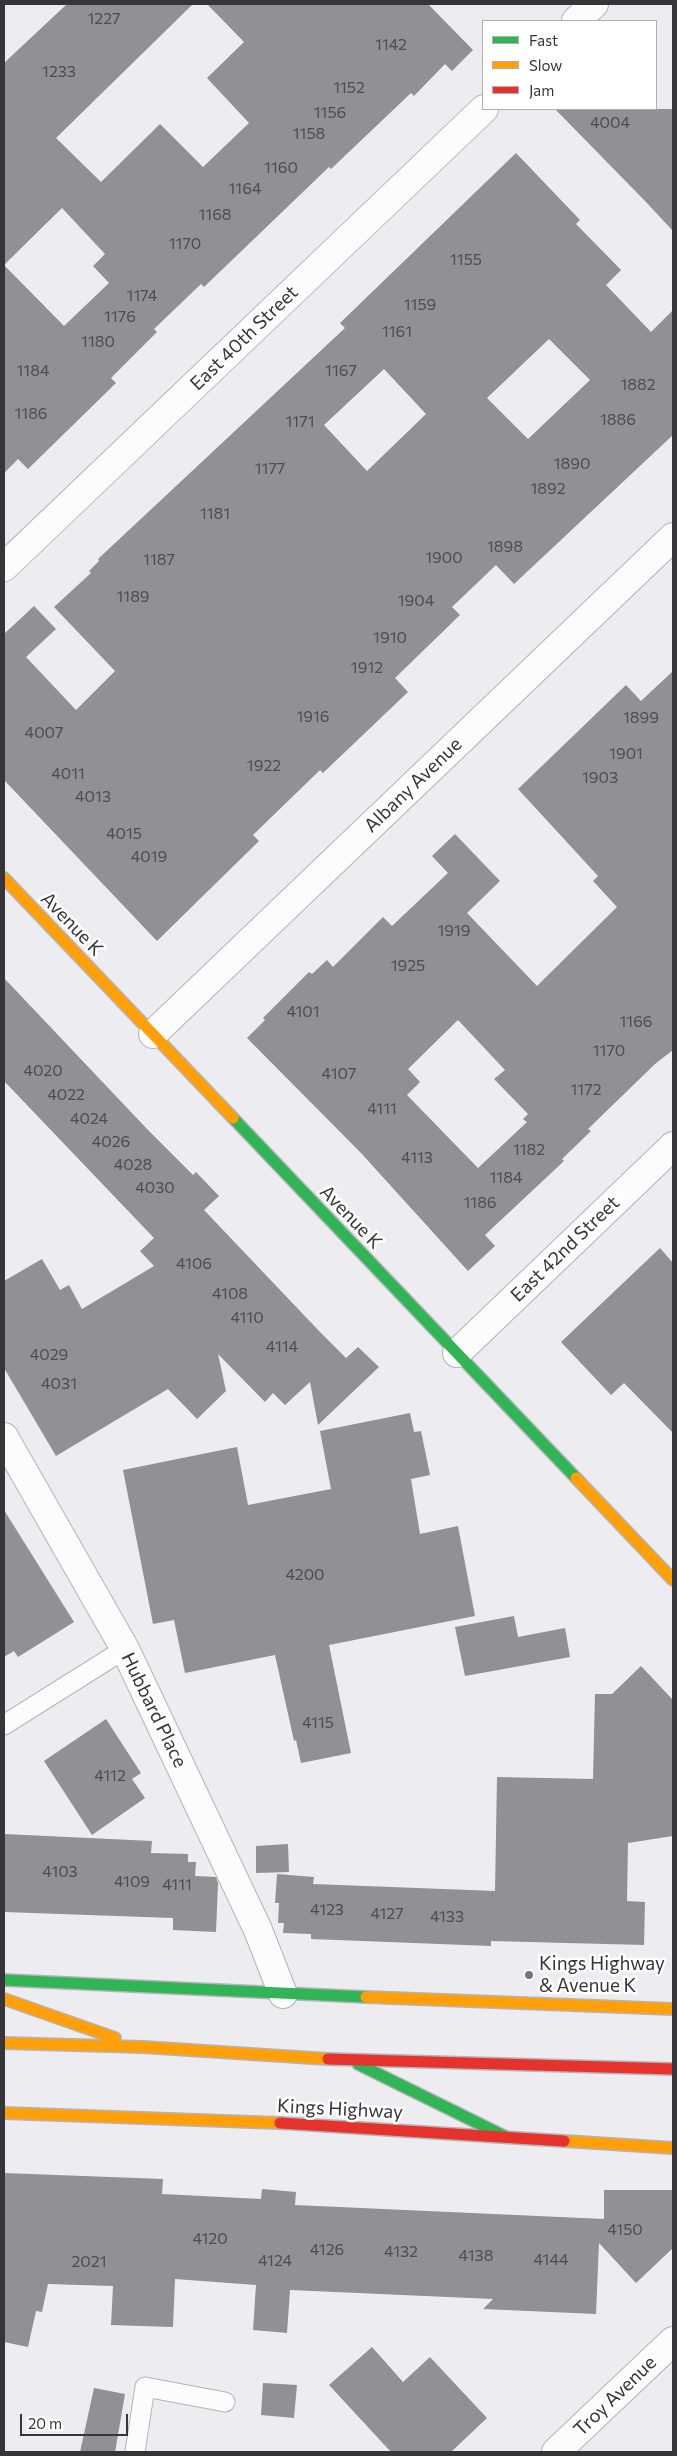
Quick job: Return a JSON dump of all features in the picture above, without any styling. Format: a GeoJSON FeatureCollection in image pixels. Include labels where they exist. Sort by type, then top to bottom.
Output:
{"type":"FeatureCollection","features":[{"type":"Feature","properties":{"kind":"street"},"geometry":{"type":"LineString","coordinates":[[577,20],[594,4]]}},
{"type":"Feature","properties":{"kind":"street","name":"East 40th Street"},"geometry":{"type":"LineString","coordinates":[[4,567],[483,110]]}},
{"type":"Feature","properties":{"kind":"street","name":"Albany Avenue"},"geometry":{"type":"LineString","coordinates":[[153,1034],[673,537]]}},
{"type":"Feature","properties":{"kind":"street","name":"Avenue K"},"geometry":{"type":"LineString","coordinates":[[4,878],[673,1580]]}},
{"type":"Feature","properties":{"kind":"street","name":"East 42nd Street"},"geometry":{"type":"LineString","coordinates":[[457,1353],[673,1146]]}},
{"type":"Feature","properties":{"kind":"street","name":"Hubbard Place"},"geometry":{"type":"LineString","coordinates":[[4,1436],[125,1649],[258,1930],[282,1994]]}},
{"type":"Feature","properties":{"kind":"street"},"geometry":{"type":"LineString","coordinates":[[4,1980],[282,1994],[673,2008]]}},
{"type":"Feature","properties":{"kind":"street"},"geometry":{"type":"LineString","coordinates":[[4,2000],[143,2047]]}},
{"type":"Feature","properties":{"kind":"street"},"geometry":{"type":"LineString","coordinates":[[4,2043],[143,2047],[352,2061],[580,2065],[673,2069]]}},
{"type":"Feature","properties":{"kind":"street"},"geometry":{"type":"LineString","coordinates":[[352,2061],[506,2138]]}},
{"type":"Feature","properties":{"kind":"street","name":"Kings Highway"},"geometry":{"type":"LineString","coordinates":[[4,2113],[321,2124],[673,2148]]}},
{"type":"Feature","properties":{"kind":"street","name":"Troy Avenue"},"geometry":{"type":"LineString","coordinates":[[556,2452],[673,2341]]}},
{"type":"Feature","properties":{"kind":"lane"},"geometry":{"type":"LineString","coordinates":[[4,1725],[125,1649]]}},
{"type":"Feature","properties":{"kind":"lane"},"geometry":{"type":"LineString","coordinates":[[135,2452],[145,2387],[225,2402]]}},
{"type":"Feature","properties":{"kind":"building"},"geometry":{"type":"Polygon","coordinates":[[[67,4],[193,4],[56,138],[101,182],[160,124],[203,167],[249,123],[207,78],[244,42],[207,4],[428,4],[473,50],[452,71],[445,64],[414,96],[411,93],[331,169],[329,167],[204,287],[201,284],[154,329],[157,332],[111,378],[116,383],[28,469],[18,459],[4,473],[4,63],[67,4]],[[62,208],[4,265],[64,326],[109,283],[93,266],[105,254],[62,208]]]}},
{"type":"Feature","properties":{"kind":"building"},"geometry":{"type":"Polygon","coordinates":[[[673,109],[673,231],[556,110],[673,109]]]}},
{"type":"Feature","properties":{"kind":"building"},"geometry":{"type":"Polygon","coordinates":[[[516,153],[580,220],[576,224],[621,270],[606,285],[651,332],[673,310],[673,435],[514,584],[496,565],[452,607],[460,615],[395,678],[408,692],[323,773],[320,770],[253,835],[259,841],[157,941],[4,780],[4,634],[34,606],[56,629],[26,657],[76,710],[115,671],[54,607],[91,573],[89,571],[99,561],[98,559],[345,328],[340,323],[516,153]],[[549,339],[487,398],[528,439],[590,380],[549,339]],[[384,369],[324,425],[367,471],[426,414],[384,369]]]}},
{"type":"Feature","properties":{"kind":"building"},"geometry":{"type":"Polygon","coordinates":[[[673,671],[673,1050],[655,1064],[588,1129],[591,1131],[562,1159],[564,1161],[485,1235],[495,1246],[468,1271],[361,1153],[247,1038],[265,1020],[263,1018],[309,972],[312,974],[327,960],[333,967],[383,917],[392,926],[448,873],[432,856],[455,834],[500,881],[467,913],[537,986],[617,907],[593,881],[598,876],[518,789],[626,685],[641,701],[673,671]],[[458,1020],[408,1069],[420,1082],[407,1095],[478,1168],[527,1122],[523,1119],[528,1114],[494,1079],[505,1070],[458,1020]]]}},
{"type":"Feature","properties":{"kind":"building"},"geometry":{"type":"Polygon","coordinates":[[[4,978],[148,1130],[193,1175],[196,1172],[219,1196],[204,1210],[319,1331],[346,1358],[358,1347],[379,1367],[318,1425],[310,1382],[285,1405],[273,1393],[265,1402],[218,1354],[226,1391],[197,1419],[168,1389],[56,1456],[4,1368],[4,1281],[42,1259],[60,1290],[69,1285],[82,1309],[154,1266],[140,1251],[154,1238],[4,1081],[4,978]]]}},
{"type":"Feature","properties":{"kind":"building"},"geometry":{"type":"Polygon","coordinates":[[[660,1248],[673,1263],[673,1433],[624,1383],[611,1395],[561,1342],[660,1248]]]}},
{"type":"Feature","properties":{"kind":"building"},"geometry":{"type":"Polygon","coordinates":[[[410,1413],[414,1432],[421,1431],[430,1475],[411,1479],[420,1534],[458,1526],[475,1616],[329,1645],[351,1753],[301,1763],[296,1740],[294,1741],[275,1655],[185,1673],[174,1620],[153,1624],[123,1470],[237,1447],[248,1505],[331,1489],[320,1431],[410,1413]]]}},
{"type":"Feature","properties":{"kind":"building"},"geometry":{"type":"Polygon","coordinates":[[[4,1510],[74,1622],[18,1657],[14,1651],[4,1657],[4,1510]]]}},
{"type":"Feature","properties":{"kind":"building"},"geometry":{"type":"Polygon","coordinates":[[[514,1616],[518,1637],[565,1628],[570,1657],[465,1676],[455,1627],[514,1616]]]}},
{"type":"Feature","properties":{"kind":"building"},"geometry":{"type":"Polygon","coordinates":[[[641,1666],[673,1700],[673,1836],[628,1843],[627,1901],[645,1902],[644,1945],[491,1941],[491,1946],[311,1939],[311,1934],[283,1933],[284,1923],[278,1923],[279,1903],[275,1903],[277,1874],[314,1877],[313,1884],[495,1891],[497,1777],[593,1779],[595,1694],[612,1694],[641,1666]]]}},
{"type":"Feature","properties":{"kind":"building"},"geometry":{"type":"Polygon","coordinates":[[[106,1719],[141,1773],[132,1779],[145,1798],[92,1835],[44,1761],[106,1719]]]}},
{"type":"Feature","properties":{"kind":"building"},"geometry":{"type":"Polygon","coordinates":[[[4,1834],[152,1841],[151,1853],[188,1854],[188,1862],[196,1862],[195,1876],[216,1877],[218,1883],[216,1932],[173,1930],[173,1918],[4,1912],[4,1834]]]}},
{"type":"Feature","properties":{"kind":"building"},"geometry":{"type":"Polygon","coordinates":[[[288,1844],[289,1872],[256,1873],[256,1846],[288,1844]]]}},
{"type":"Feature","properties":{"kind":"building"},"geometry":{"type":"Polygon","coordinates":[[[4,2173],[163,2179],[162,2194],[261,2199],[262,2189],[296,2192],[295,2205],[604,2219],[604,2190],[673,2190],[673,2248],[636,2283],[599,2243],[596,2314],[483,2309],[493,2299],[290,2290],[287,2333],[253,2330],[256,2285],[175,2279],[173,2327],[111,2325],[113,2286],[48,2284],[42,2312],[36,2311],[28,2347],[4,2342],[4,2173]]]}},
{"type":"Feature","properties":{"kind":"building"},"geometry":{"type":"Polygon","coordinates":[[[372,2347],[403,2382],[430,2357],[487,2418],[451,2452],[391,2452],[329,2385],[372,2347]]]}},
{"type":"Feature","properties":{"kind":"building"},"geometry":{"type":"Polygon","coordinates":[[[263,2383],[297,2385],[294,2418],[261,2415],[263,2383]]]}},
{"type":"Feature","properties":{"kind":"building"},"geometry":{"type":"Polygon","coordinates":[[[94,2388],[125,2394],[115,2452],[80,2452],[94,2388]]]}},
{"type":"Feature","properties":{"kind":"traffic: fast"},"geometry":{"type":"LineString","coordinates":[[233,1118],[576,1478]]}},
{"type":"Feature","properties":{"kind":"traffic: fast"},"geometry":{"type":"LineString","coordinates":[[4,1980],[366,1997]]}},
{"type":"Feature","properties":{"kind":"traffic: fast"},"geometry":{"type":"LineString","coordinates":[[358,2064],[506,2137]]}},
{"type":"Feature","properties":{"kind":"traffic: slow"},"geometry":{"type":"LineString","coordinates":[[4,878],[233,1118]]}},
{"type":"Feature","properties":{"kind":"traffic: slow"},"geometry":{"type":"LineString","coordinates":[[576,1478],[673,1580]]}},
{"type":"Feature","properties":{"kind":"traffic: slow"},"geometry":{"type":"LineString","coordinates":[[366,1997],[673,2009]]}},
{"type":"Feature","properties":{"kind":"traffic: slow"},"geometry":{"type":"LineString","coordinates":[[4,1999],[115,2038]]}},
{"type":"Feature","properties":{"kind":"traffic: slow"},"geometry":{"type":"LineString","coordinates":[[4,2043],[143,2047],[328,2059]]}},
{"type":"Feature","properties":{"kind":"traffic: slow"},"geometry":{"type":"LineString","coordinates":[[4,2113],[280,2123]]}},
{"type":"Feature","properties":{"kind":"traffic: slow"},"geometry":{"type":"LineString","coordinates":[[564,2141],[673,2148]]}},
{"type":"Feature","properties":{"kind":"traffic: jam"},"geometry":{"type":"LineString","coordinates":[[328,2059],[673,2069]]}},
{"type":"Feature","properties":{"kind":"traffic: jam"},"geometry":{"type":"LineString","coordinates":[[280,2123],[564,2141]]}},
{"type":"Feature","properties":{"kind":"place","name":"Kings Highway & Avenue K"},"geometry":{"type":"Point","coordinates":[529,1975]}}]}
